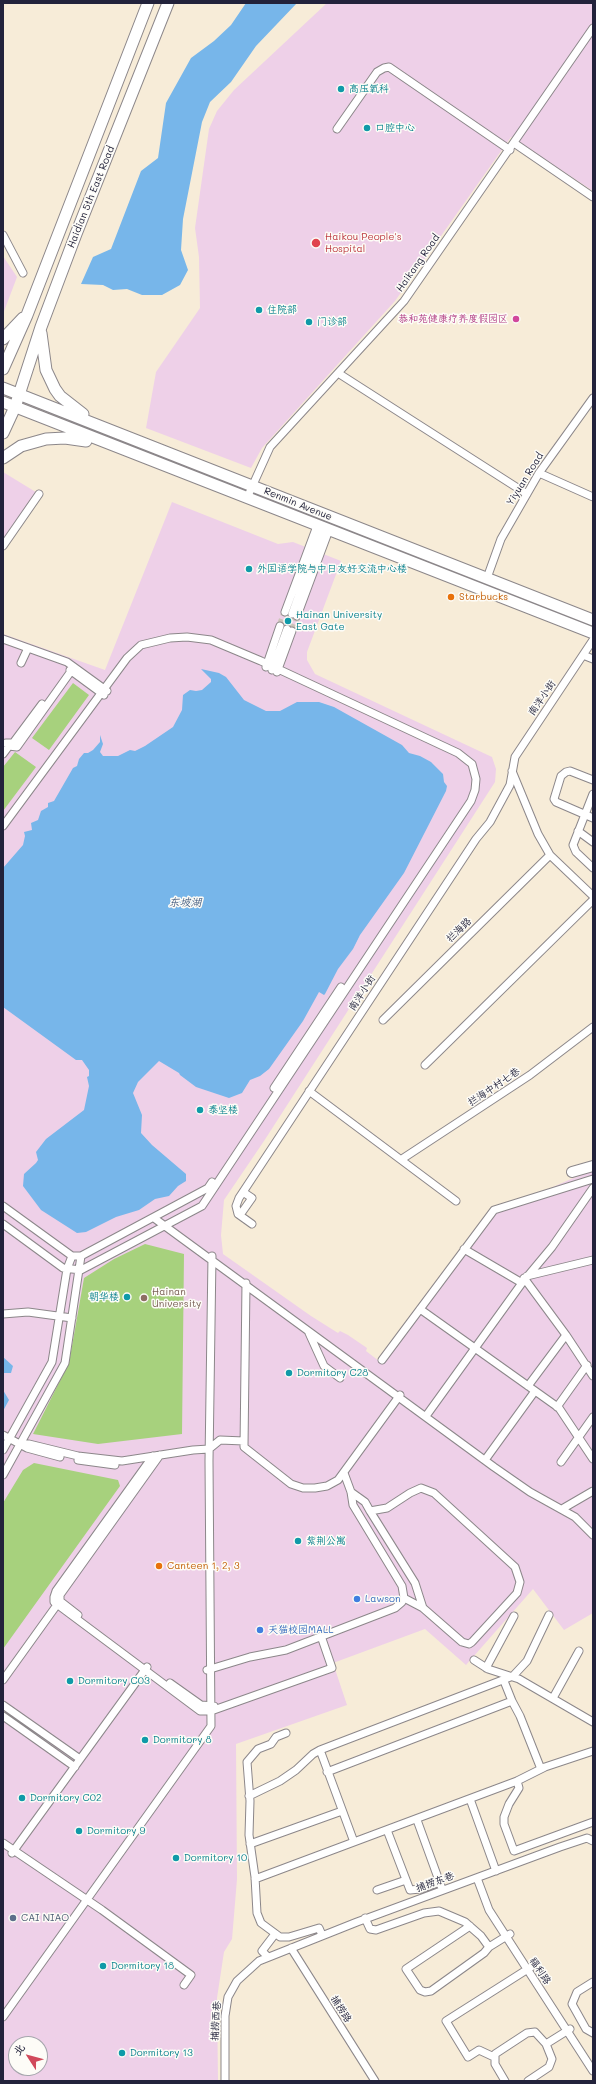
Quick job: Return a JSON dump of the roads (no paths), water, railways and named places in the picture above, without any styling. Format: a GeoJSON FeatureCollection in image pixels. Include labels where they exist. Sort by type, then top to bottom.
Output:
{"type":"FeatureCollection","features":[{"type":"Feature","properties":{"kind":"main road","name":"Haidian 5th East Road"},"geometry":{"type":"LineString","coordinates":[[3,369],[27,315],[148,3]]}},
{"type":"Feature","properties":{"kind":"main road","name":"Haidian 5th East Road"},"geometry":{"type":"LineString","coordinates":[[3,433],[15,408],[41,327],[168,3]]}},
{"type":"Feature","properties":{"kind":"main road"},"geometry":{"type":"LineString","coordinates":[[3,339],[27,315]]}},
{"type":"Feature","properties":{"kind":"main road"},"geometry":{"type":"LineString","coordinates":[[41,327],[46,370],[55,389],[60,396],[95,423]]}},
{"type":"Feature","properties":{"kind":"main road","name":"Renmin Avenue"},"geometry":{"type":"LineString","coordinates":[[3,388],[593,620]]}},
{"type":"Feature","properties":{"kind":"main road","name":"Renmin Avenue"},"geometry":{"type":"LineString","coordinates":[[3,402],[15,408],[593,633]]}},
{"type":"Feature","properties":{"kind":"main road"},"geometry":{"type":"LineString","coordinates":[[3,458],[21,446],[46,439],[65,438],[103,442]]}},
{"type":"Feature","properties":{"kind":"street","name":"Haikang Road"},"geometry":{"type":"LineString","coordinates":[[247,498],[270,447],[404,301],[593,28]]}},
{"type":"Feature","properties":{"kind":"street"},"geometry":{"type":"LineString","coordinates":[[337,129],[377,72],[389,67],[512,147],[593,197]]}},
{"type":"Feature","properties":{"kind":"street"},"geometry":{"type":"LineString","coordinates":[[3,235],[23,273]]}},
{"type":"Feature","properties":{"kind":"street"},"geometry":{"type":"LineString","coordinates":[[338,373],[527,494]]}},
{"type":"Feature","properties":{"kind":"street","name":"Yiyuan Road"},"geometry":{"type":"LineString","coordinates":[[487,578],[501,539],[539,473],[593,398]]}},
{"type":"Feature","properties":{"kind":"street"},"geometry":{"type":"LineString","coordinates":[[539,473],[593,497]]}},
{"type":"Feature","properties":{"kind":"street"},"geometry":{"type":"LineString","coordinates":[[3,546],[38,494]]}},
{"type":"Feature","properties":{"kind":"street"},"geometry":{"type":"LineString","coordinates":[[323,528],[314,552],[292,614],[314,552],[323,528]]}},
{"type":"Feature","properties":{"kind":"street"},"geometry":{"type":"LineString","coordinates":[[272,668],[285,632],[272,668]]}},
{"type":"Feature","properties":{"kind":"street"},"geometry":{"type":"LineString","coordinates":[[3,826],[137,648],[154,641],[170,638],[187,637],[211,640],[462,755],[474,768],[475,790],[471,801],[202,1206],[79,1270],[61,1267],[3,1224]]}},
{"type":"Feature","properties":{"kind":"street"},"geometry":{"type":"LineString","coordinates":[[3,639],[71,668],[104,692]]}},
{"type":"Feature","properties":{"kind":"street","name":"南洋小街"},"geometry":{"type":"LineString","coordinates":[[240,1215],[236,1206],[243,1192],[472,845],[490,822],[510,785],[511,769],[515,756],[593,640]]}},
{"type":"Feature","properties":{"kind":"street"},"geometry":{"type":"LineString","coordinates":[[3,644],[27,650]]}},
{"type":"Feature","properties":{"kind":"street"},"geometry":{"type":"LineString","coordinates":[[21,663],[27,650]]}},
{"type":"Feature","properties":{"kind":"street"},"geometry":{"type":"LineString","coordinates":[[583,655],[593,659]]}},
{"type":"Feature","properties":{"kind":"street"},"geometry":{"type":"LineString","coordinates":[[3,746],[5,743],[13,743],[71,668]]}},
{"type":"Feature","properties":{"kind":"street"},"geometry":{"type":"LineString","coordinates":[[3,754],[9,746],[17,747],[71,668]]}},
{"type":"Feature","properties":{"kind":"street"},"geometry":{"type":"LineString","coordinates":[[3,1206],[72,1256],[81,1256],[208,1188],[468,797],[471,789],[471,770],[460,758],[272,668]]}},
{"type":"Feature","properties":{"kind":"street"},"geometry":{"type":"LineString","coordinates":[[3,832],[104,692]]}},
{"type":"Feature","properties":{"kind":"street"},"geometry":{"type":"LineString","coordinates":[[511,769],[538,834],[550,855],[593,896]]}},
{"type":"Feature","properties":{"kind":"street"},"geometry":{"type":"LineString","coordinates":[[593,780],[570,771],[566,772],[562,776],[554,795],[556,802],[593,818]]}},
{"type":"Feature","properties":{"kind":"street"},"geometry":{"type":"LineString","coordinates":[[593,794],[578,831],[574,848],[593,868]]}},
{"type":"Feature","properties":{"kind":"street"},"geometry":{"type":"LineString","coordinates":[[578,831],[593,842]]}},
{"type":"Feature","properties":{"kind":"street","name":"拦海路"},"geometry":{"type":"LineString","coordinates":[[383,1020],[550,855]]}},
{"type":"Feature","properties":{"kind":"street"},"geometry":{"type":"LineString","coordinates":[[425,1065],[593,900]]}},
{"type":"Feature","properties":{"kind":"street","name":"拦海中村七巷"},"geometry":{"type":"LineString","coordinates":[[402,1159],[530,1075],[593,1027]]}},
{"type":"Feature","properties":{"kind":"street"},"geometry":{"type":"LineString","coordinates":[[309,1091],[402,1159],[456,1201]]}},
{"type":"Feature","properties":{"kind":"street"},"geometry":{"type":"LineString","coordinates":[[572,1172],[593,1166]]}},
{"type":"Feature","properties":{"kind":"street"},"geometry":{"type":"LineString","coordinates":[[382,1360],[490,1215],[499,1207],[542,1197],[593,1179]]}},
{"type":"Feature","properties":{"kind":"street"},"geometry":{"type":"LineString","coordinates":[[425,1414],[524,1279],[552,1247],[593,1188]]}},
{"type":"Feature","properties":{"kind":"street"},"geometry":{"type":"LineString","coordinates":[[243,1192],[252,1198],[240,1215],[252,1224]]}},
{"type":"Feature","properties":{"kind":"street"},"geometry":{"type":"LineString","coordinates":[[3,1224],[11,1212]]}},
{"type":"Feature","properties":{"kind":"street"},"geometry":{"type":"LineString","coordinates":[[156,1217],[530,1492],[566,1509],[593,1530]]}},
{"type":"Feature","properties":{"kind":"street"},"geometry":{"type":"LineString","coordinates":[[3,1224],[5,1230],[3,1232]]}},
{"type":"Feature","properties":{"kind":"street"},"geometry":{"type":"LineString","coordinates":[[464,1249],[524,1279],[566,1335],[593,1376]]}},
{"type":"Feature","properties":{"kind":"street"},"geometry":{"type":"LineString","coordinates":[[3,1450],[6,1436],[52,1362],[67,1269],[72,1256]]}},
{"type":"Feature","properties":{"kind":"street"},"geometry":{"type":"LineString","coordinates":[[3,1475],[63,1367],[81,1256]]}},
{"type":"Feature","properties":{"kind":"street"},"geometry":{"type":"LineString","coordinates":[[3,2017],[144,1815],[210,1726],[208,1451],[210,1257]]}},
{"type":"Feature","properties":{"kind":"street"},"geometry":{"type":"LineString","coordinates":[[524,1279],[593,1261]]}},
{"type":"Feature","properties":{"kind":"street"},"geometry":{"type":"LineString","coordinates":[[246,1283],[244,1447],[291,1484],[303,1488],[327,1486],[338,1480],[400,1397]]}},
{"type":"Feature","properties":{"kind":"street"},"geometry":{"type":"LineString","coordinates":[[420,1308],[557,1407],[593,1459]]}},
{"type":"Feature","properties":{"kind":"street"},"geometry":{"type":"LineString","coordinates":[[3,1314],[20,1312],[72,1318]]}},
{"type":"Feature","properties":{"kind":"street"},"geometry":{"type":"LineString","coordinates":[[307,1329],[324,1366],[340,1378]]}},
{"type":"Feature","properties":{"kind":"street"},"geometry":{"type":"LineString","coordinates":[[528,1386],[566,1335]]}},
{"type":"Feature","properties":{"kind":"street"},"geometry":{"type":"LineString","coordinates":[[557,1407],[587,1365]]}},
{"type":"Feature","properties":{"kind":"street"},"geometry":{"type":"LineString","coordinates":[[486,1459],[535,1391]]}},
{"type":"Feature","properties":{"kind":"street"},"geometry":{"type":"LineString","coordinates":[[561,1462],[593,1417]]}},
{"type":"Feature","properties":{"kind":"street"},"geometry":{"type":"LineString","coordinates":[[6,1436],[40,1453],[96,1464],[122,1465],[155,1458],[208,1451],[220,1440],[244,1441]]}},
{"type":"Feature","properties":{"kind":"street"},"geometry":{"type":"LineString","coordinates":[[3,1680],[155,1458]]}},
{"type":"Feature","properties":{"kind":"street"},"geometry":{"type":"LineString","coordinates":[[344,1473],[351,1492],[353,1506],[402,1586],[404,1598]]}},
{"type":"Feature","properties":{"kind":"street"},"geometry":{"type":"LineString","coordinates":[[370,1511],[387,1508],[416,1490],[421,1488],[427,1489],[441,1498],[509,1560],[515,1567],[520,1582],[517,1593],[469,1644],[462,1642],[423,1608],[404,1598]]}},
{"type":"Feature","properties":{"kind":"street"},"geometry":{"type":"LineString","coordinates":[[566,1509],[593,1491]]}},
{"type":"Feature","properties":{"kind":"street"},"geometry":{"type":"LineString","coordinates":[[351,1492],[365,1502],[415,1583],[423,1608]]}},
{"type":"Feature","properties":{"kind":"street"},"geometry":{"type":"LineString","coordinates":[[566,1509],[593,1494]]}},
{"type":"Feature","properties":{"kind":"street"},"geometry":{"type":"LineString","coordinates":[[566,1509],[593,1535]]}},
{"type":"Feature","properties":{"kind":"street"},"geometry":{"type":"LineString","coordinates":[[209,1670],[250,1657],[286,1650],[395,1608],[404,1598]]}},
{"type":"Feature","properties":{"kind":"street"},"geometry":{"type":"LineString","coordinates":[[58,1601],[146,1669],[201,1705],[209,1708],[223,1706],[332,1668],[321,1636]]}},
{"type":"Feature","properties":{"kind":"street"},"geometry":{"type":"LineString","coordinates":[[3,1673],[58,1601]]}},
{"type":"Feature","properties":{"kind":"street"},"geometry":{"type":"LineString","coordinates":[[249,1796],[280,1781],[320,1750],[504,1681],[513,1676],[527,1661],[549,1615]]}},
{"type":"Feature","properties":{"kind":"street"},"geometry":{"type":"LineString","coordinates":[[486,1668],[514,1616]]}},
{"type":"Feature","properties":{"kind":"street"},"geometry":{"type":"LineString","coordinates":[[553,1698],[579,1651]]}},
{"type":"Feature","properties":{"kind":"street"},"geometry":{"type":"LineString","coordinates":[[474,1660],[486,1668],[513,1676],[593,1722]]}},
{"type":"Feature","properties":{"kind":"street"},"geometry":{"type":"LineString","coordinates":[[13,1852],[146,1669]]}},
{"type":"Feature","properties":{"kind":"street"},"geometry":{"type":"LineString","coordinates":[[504,1681],[541,1769]]}},
{"type":"Feature","properties":{"kind":"street"},"geometry":{"type":"LineString","coordinates":[[327,1772],[512,1701]]}},
{"type":"Feature","properties":{"kind":"street"},"geometry":{"type":"LineString","coordinates":[[3,1705],[80,1759]]}},
{"type":"Feature","properties":{"kind":"street"},"geometry":{"type":"LineString","coordinates":[[3,1716],[75,1766]]}},
{"type":"Feature","properties":{"kind":"street"},"geometry":{"type":"LineString","coordinates":[[286,1732],[276,1737],[270,1744],[258,1749],[247,1762],[250,1844],[255,1879],[258,1918],[275,1934],[284,1938],[289,1938],[319,1928],[322,1935]]}},
{"type":"Feature","properties":{"kind":"street"},"geometry":{"type":"LineString","coordinates":[[320,1750],[354,1842]]}},
{"type":"Feature","properties":{"kind":"street"},"geometry":{"type":"LineString","coordinates":[[255,1879],[470,1800],[517,1781],[541,1769],[593,1751]]}},
{"type":"Feature","properties":{"kind":"street"},"geometry":{"type":"LineString","coordinates":[[517,1781],[519,1788],[509,1804],[504,1817],[504,1824],[514,1851],[516,1850],[521,1862]]}},
{"type":"Feature","properties":{"kind":"street"},"geometry":{"type":"LineString","coordinates":[[470,1800],[496,1871]]}},
{"type":"Feature","properties":{"kind":"street"},"geometry":{"type":"LineString","coordinates":[[250,1844],[342,1811]]}},
{"type":"Feature","properties":{"kind":"street"},"geometry":{"type":"LineString","coordinates":[[417,1820],[443,1890]]}},
{"type":"Feature","properties":{"kind":"street"},"geometry":{"type":"LineString","coordinates":[[516,1850],[593,1822]]}},
{"type":"Feature","properties":{"kind":"street"},"geometry":{"type":"LineString","coordinates":[[387,1830],[410,1890],[420,1889],[440,1882]]}},
{"type":"Feature","properties":{"kind":"street","name":"捕捞东巷"},"geometry":{"type":"LineString","coordinates":[[291,1948],[365,1918],[590,1839]]}},
{"type":"Feature","properties":{"kind":"street"},"geometry":{"type":"LineString","coordinates":[[4,1846],[84,1900],[190,1976],[184,1985]]}},
{"type":"Feature","properties":{"kind":"street","name":"福利路"},"geometry":{"type":"LineString","coordinates":[[480,1877],[489,1910],[508,1935],[569,2030],[593,2064]]}},
{"type":"Feature","properties":{"kind":"street"},"geometry":{"type":"LineString","coordinates":[[378,1890],[406,1880]]}},
{"type":"Feature","properties":{"kind":"street"},"geometry":{"type":"LineString","coordinates":[[3,2009],[84,1900]]}},
{"type":"Feature","properties":{"kind":"street"},"geometry":{"type":"LineString","coordinates":[[365,1918],[370,1929],[376,1930],[424,1913],[439,1911],[456,1917],[470,1926],[481,1936],[489,1947]]}},
{"type":"Feature","properties":{"kind":"street"},"geometry":{"type":"LineString","coordinates":[[470,1926],[406,1969],[420,1990],[425,1992],[430,1991],[484,1953],[489,1947],[508,1935]]}},
{"type":"Feature","properties":{"kind":"street"},"geometry":{"type":"LineString","coordinates":[[268,1957],[262,1951],[275,1934]]}},
{"type":"Feature","properties":{"kind":"street","name":"捕捞西巷"},"geometry":{"type":"LineString","coordinates":[[225,2081],[225,2016],[228,1997],[244,1973],[252,1966],[268,1957],[291,1948]]}},
{"type":"Feature","properties":{"kind":"street","name":"捕捞路"},"geometry":{"type":"LineString","coordinates":[[291,1948],[375,2081]]}},
{"type":"Feature","properties":{"kind":"street"},"geometry":{"type":"LineString","coordinates":[[494,2057],[479,2050],[468,2057],[446,2021],[529,1968]]}},
{"type":"Feature","properties":{"kind":"street"},"geometry":{"type":"LineString","coordinates":[[593,1982],[577,1992],[572,2004],[586,2029],[593,2033]]}},
{"type":"Feature","properties":{"kind":"street"},"geometry":{"type":"LineString","coordinates":[[546,2044],[569,2030]]}},
{"type":"Feature","properties":{"kind":"street","name":"福利路"},"geometry":{"type":"LineString","coordinates":[[569,2030],[593,2071]]}},
{"type":"Feature","properties":{"kind":"street"},"geometry":{"type":"LineString","coordinates":[[505,2081],[494,2064],[495,2054],[531,2032],[538,2034],[552,2055],[549,2067],[528,2081]]}},
{"type":"Feature","properties":{"kind":"water"},"geometry":{"type":"Polygon","coordinates":[[[246,3],[297,3],[256,46],[231,82],[210,102],[202,122],[183,219],[181,250],[188,270],[180,285],[162,295],[142,295],[127,289],[113,290],[103,285],[81,284],[93,257],[111,249],[141,171],[158,158],[166,103],[191,58],[214,41],[231,25],[246,3]]]}},
{"type":"Feature","properties":{"kind":"water","name":"东坡湖"},"geometry":{"type":"Polygon","coordinates":[[[201,669],[219,673],[226,677],[244,700],[266,711],[280,711],[297,702],[319,702],[334,707],[402,745],[409,753],[420,756],[431,762],[443,774],[444,782],[447,786],[446,791],[404,873],[360,935],[353,949],[338,969],[325,994],[324,995],[319,992],[303,1021],[269,1069],[260,1076],[250,1080],[242,1093],[229,1098],[196,1087],[179,1073],[159,1061],[138,1082],[133,1093],[142,1115],[141,1133],[152,1145],[186,1174],[186,1181],[178,1186],[169,1196],[155,1199],[139,1210],[116,1217],[86,1232],[77,1233],[41,1210],[23,1186],[24,1174],[38,1160],[36,1152],[46,1139],[84,1110],[89,1086],[87,1077],[89,1076],[89,1070],[82,1060],[76,1060],[3,1007],[3,868],[23,845],[25,836],[24,832],[32,830],[31,823],[38,820],[41,811],[48,807],[48,803],[54,801],[73,768],[77,766],[79,759],[84,753],[88,753],[93,750],[100,742],[100,735],[103,744],[100,752],[103,756],[118,756],[130,750],[135,751],[145,746],[173,727],[182,710],[183,695],[190,690],[202,690],[211,682],[211,679],[201,669]]]}},
{"type":"Feature","properties":{"kind":"water"},"geometry":{"type":"Polygon","coordinates":[[[3,1357],[13,1366],[11,1373],[3,1373],[3,1357]]]}},
{"type":"Feature","properties":{"kind":"water"},"geometry":{"type":"Polygon","coordinates":[[[3,1390],[9,1400],[3,1411],[3,1390]]]}},
{"type":"Feature","properties":{"kind":"tunnel"},"geometry":{"type":"LineString","coordinates":[[280,626],[285,612]]}},
{"type":"Feature","properties":{"kind":"tunnel"},"geometry":{"type":"LineString","coordinates":[[287,629],[292,614]]}},
{"type":"Feature","properties":{"kind":"tunnel"},"geometry":{"type":"LineString","coordinates":[[292,631],[297,616]]}},
{"type":"Feature","properties":{"kind":"place","name":"高压氧科"},"geometry":{"type":"Point","coordinates":[341,89]}},
{"type":"Feature","properties":{"kind":"place","name":"口腔中心"},"geometry":{"type":"Point","coordinates":[367,128]}},
{"type":"Feature","properties":{"kind":"place","name":"Haikou People's Hospital"},"geometry":{"type":"Point","coordinates":[316,243]}},
{"type":"Feature","properties":{"kind":"place","name":"住院部"},"geometry":{"type":"Point","coordinates":[259,310]}},
{"type":"Feature","properties":{"kind":"place","name":"恭和苑健康疗养度假园区"},"geometry":{"type":"Point","coordinates":[516,319]}},
{"type":"Feature","properties":{"kind":"place","name":"门诊部"},"geometry":{"type":"Point","coordinates":[309,322]}},
{"type":"Feature","properties":{"kind":"place","name":"外国语学院与中日友好交流中心楼"},"geometry":{"type":"Point","coordinates":[249,569]}},
{"type":"Feature","properties":{"kind":"place","name":"Starbucks"},"geometry":{"type":"Point","coordinates":[451,597]}},
{"type":"Feature","properties":{"kind":"place","name":"Hainan University East Gate"},"geometry":{"type":"Point","coordinates":[288,621]}},
{"type":"Feature","properties":{"kind":"place","name":"泰坚楼"},"geometry":{"type":"Point","coordinates":[200,1110]}},
{"type":"Feature","properties":{"kind":"place","name":"朝华楼"},"geometry":{"type":"Point","coordinates":[127,1297]}},
{"type":"Feature","properties":{"kind":"place","name":"Hainan University"},"geometry":{"type":"Point","coordinates":[144,1298]}},
{"type":"Feature","properties":{"kind":"place","name":"Dormitory C28"},"geometry":{"type":"Point","coordinates":[289,1373]}},
{"type":"Feature","properties":{"kind":"place","name":"紫荆公寓"},"geometry":{"type":"Point","coordinates":[298,1541]}},
{"type":"Feature","properties":{"kind":"place","name":"Canteen 1, 2, 3"},"geometry":{"type":"Point","coordinates":[159,1566]}},
{"type":"Feature","properties":{"kind":"place","name":"Lawson"},"geometry":{"type":"Point","coordinates":[357,1599]}},
{"type":"Feature","properties":{"kind":"place","name":"天猫校园MALL"},"geometry":{"type":"Point","coordinates":[260,1630]}},
{"type":"Feature","properties":{"kind":"place","name":"Dormitory C03"},"geometry":{"type":"Point","coordinates":[70,1681]}},
{"type":"Feature","properties":{"kind":"place","name":"Dormitory 8"},"geometry":{"type":"Point","coordinates":[145,1740]}},
{"type":"Feature","properties":{"kind":"place","name":"Dormitory C02"},"geometry":{"type":"Point","coordinates":[22,1798]}},
{"type":"Feature","properties":{"kind":"place","name":"Dormitory 9"},"geometry":{"type":"Point","coordinates":[79,1831]}},
{"type":"Feature","properties":{"kind":"place","name":"Dormitory 10"},"geometry":{"type":"Point","coordinates":[176,1858]}},
{"type":"Feature","properties":{"kind":"place","name":"CAI NIAO"},"geometry":{"type":"Point","coordinates":[13,1918]}},
{"type":"Feature","properties":{"kind":"place","name":"Dormitory 18"},"geometry":{"type":"Point","coordinates":[103,1966]}},
{"type":"Feature","properties":{"kind":"place","name":"Dormitory 13"},"geometry":{"type":"Point","coordinates":[122,2053]}}]}
